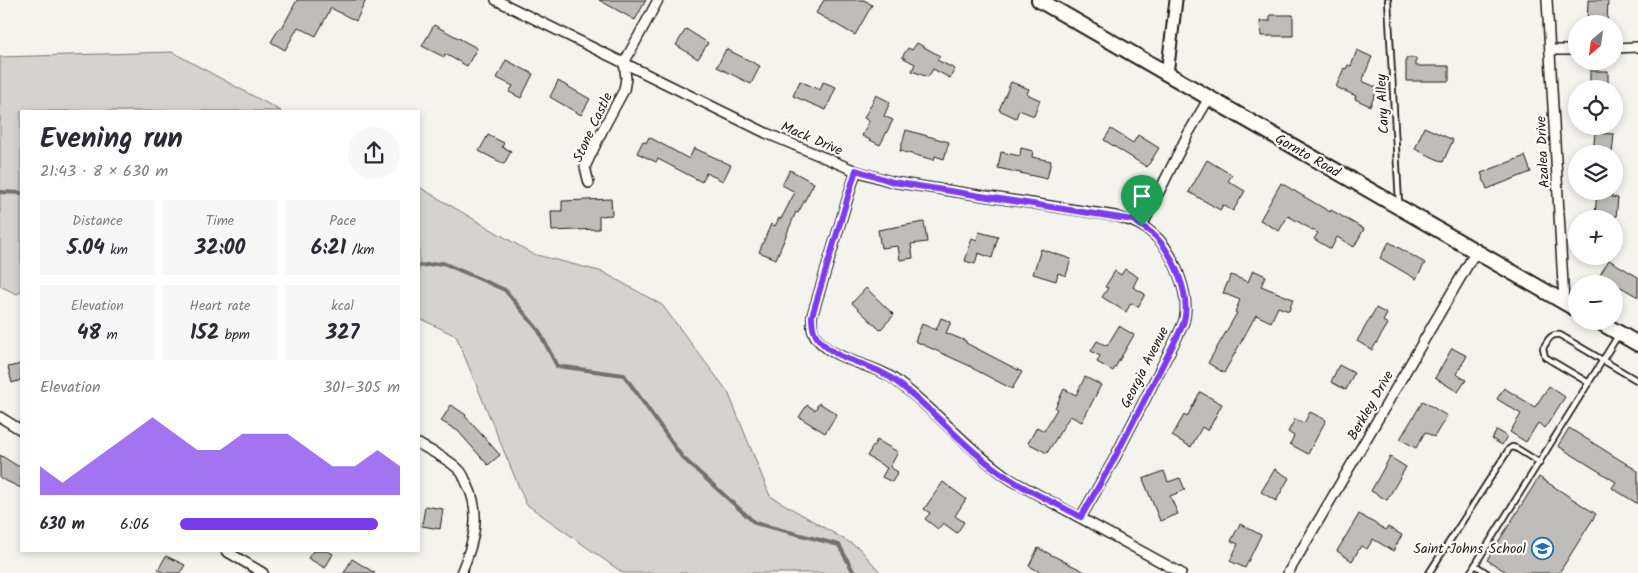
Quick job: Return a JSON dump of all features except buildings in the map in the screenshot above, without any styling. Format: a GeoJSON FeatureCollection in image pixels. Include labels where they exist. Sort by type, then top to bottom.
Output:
{"type":"FeatureCollection","features":[{"type":"Feature","properties":{"kind":"main road","name":"Gornto Road"},"geometry":{"type":"LineString","coordinates":[[1039,0],[1568,305]]}},
{"type":"Feature","properties":{"kind":"main road"},"geometry":{"type":"LineString","coordinates":[[1614,330],[1638,344]]}},
{"type":"Feature","properties":{"kind":"street","name":"Mack Drive"},"geometry":{"type":"LineString","coordinates":[[496,0],[766,133],[856,170],[893,182],[1115,216],[1133,220],[1142,226]]}},
{"type":"Feature","properties":{"kind":"street","name":"Stone Castle"},"geometry":{"type":"LineString","coordinates":[[589,183],[585,167],[624,90],[626,78],[624,63],[658,0]]}},
{"type":"Feature","properties":{"kind":"street"},"geometry":{"type":"LineString","coordinates":[[1167,74],[1176,0]]}},
{"type":"Feature","properties":{"kind":"street","name":"Azalea Drive"},"geometry":{"type":"LineString","coordinates":[[1547,0],[1568,280]]}},
{"type":"Feature","properties":{"kind":"street"},"geometry":{"type":"LineString","coordinates":[[1623,48],[1638,47]]}},
{"type":"Feature","properties":{"kind":"street"},"geometry":{"type":"LineString","coordinates":[[1550,50],[1568,50]]}},
{"type":"Feature","properties":{"kind":"street"},"geometry":{"type":"LineString","coordinates":[[1142,226],[1188,134],[1209,98]]}},
{"type":"Feature","properties":{"kind":"street"},"geometry":{"type":"LineString","coordinates":[[856,170],[812,316],[812,328],[816,336],[839,356],[890,377],[923,404],[993,468],[1013,481],[1181,573]]}},
{"type":"Feature","properties":{"kind":"street","name":"Georgia Avenue"},"geometry":{"type":"LineString","coordinates":[[1081,517],[1112,463],[1184,320],[1185,306],[1182,286],[1176,268],[1166,247],[1154,234],[1142,226]]}},
{"type":"Feature","properties":{"kind":"street","name":"Berkley Drive"},"geometry":{"type":"LineString","coordinates":[[1288,573],[1476,251]]}},
{"type":"Feature","properties":{"kind":"street"},"geometry":{"type":"LineString","coordinates":[[0,417],[20,429]]}},
{"type":"Feature","properties":{"kind":"street"},"geometry":{"type":"LineString","coordinates":[[420,445],[462,472],[471,492],[476,514],[474,533],[470,553],[462,573]]}},
{"type":"Feature","properties":{"kind":"street"},"geometry":{"type":"LineString","coordinates":[[228,552],[263,573]]}},
{"type":"Feature","properties":{"kind":"lane","name":"Cary Alley"},"geometry":{"type":"LineString","coordinates":[[1388,0],[1400,208]]}},
{"type":"Feature","properties":{"kind":"lane"},"geometry":{"type":"LineString","coordinates":[[1470,573],[1619,333]]}},
{"type":"Feature","properties":{"kind":"lane"},"geometry":{"type":"LineString","coordinates":[[1589,383],[1545,356],[1543,348],[1551,336],[1560,335],[1638,381]]}},
{"type":"Feature","properties":{"kind":"lane"},"geometry":{"type":"LineString","coordinates":[[1429,573],[1509,449],[1512,447],[1516,448],[1540,463]]}},
{"type":"Feature","properties":{"kind":"lane"},"geometry":{"type":"LineString","coordinates":[[1475,566],[1487,573]]}},
{"type":"Feature","properties":{"kind":"shaded area"},"geometry":{"type":"Polygon","coordinates":[[[172,52],[279,110],[20,110],[20,292],[17,294],[0,286],[0,57],[172,52]]]}},
{"type":"Feature","properties":{"kind":"shaded area"},"geometry":{"type":"Polygon","coordinates":[[[420,188],[533,254],[603,272],[662,305],[728,392],[770,496],[859,548],[881,573],[623,573],[526,504],[456,336],[420,318],[420,188]]]}},
{"type":"Feature","properties":{"kind":"waterway"},"geometry":{"type":"LineString","coordinates":[[0,192],[20,193]]}},
{"type":"Feature","properties":{"kind":"waterway"},"geometry":{"type":"LineString","coordinates":[[420,266],[443,263],[505,290],[539,331],[557,366],[624,375],[682,457],[755,523],[839,545],[854,573]]}},
{"type":"Feature","properties":{"kind":"place","name":"Saint Johns School"},"geometry":{"type":"Point","coordinates":[1542,548]}},
{"type":"Feature","properties":{"kind":"route"},"geometry":{"type":"LineString","coordinates":[[856,170],[893,182],[1115,216],[1133,220],[1142,226],[1154,234],[1166,247],[1176,268],[1182,286],[1185,306],[1184,320],[1112,463],[1081,517],[1013,481],[993,468],[923,404],[890,377],[839,356],[823,344],[812,328],[812,316],[856,170]]}}]}
